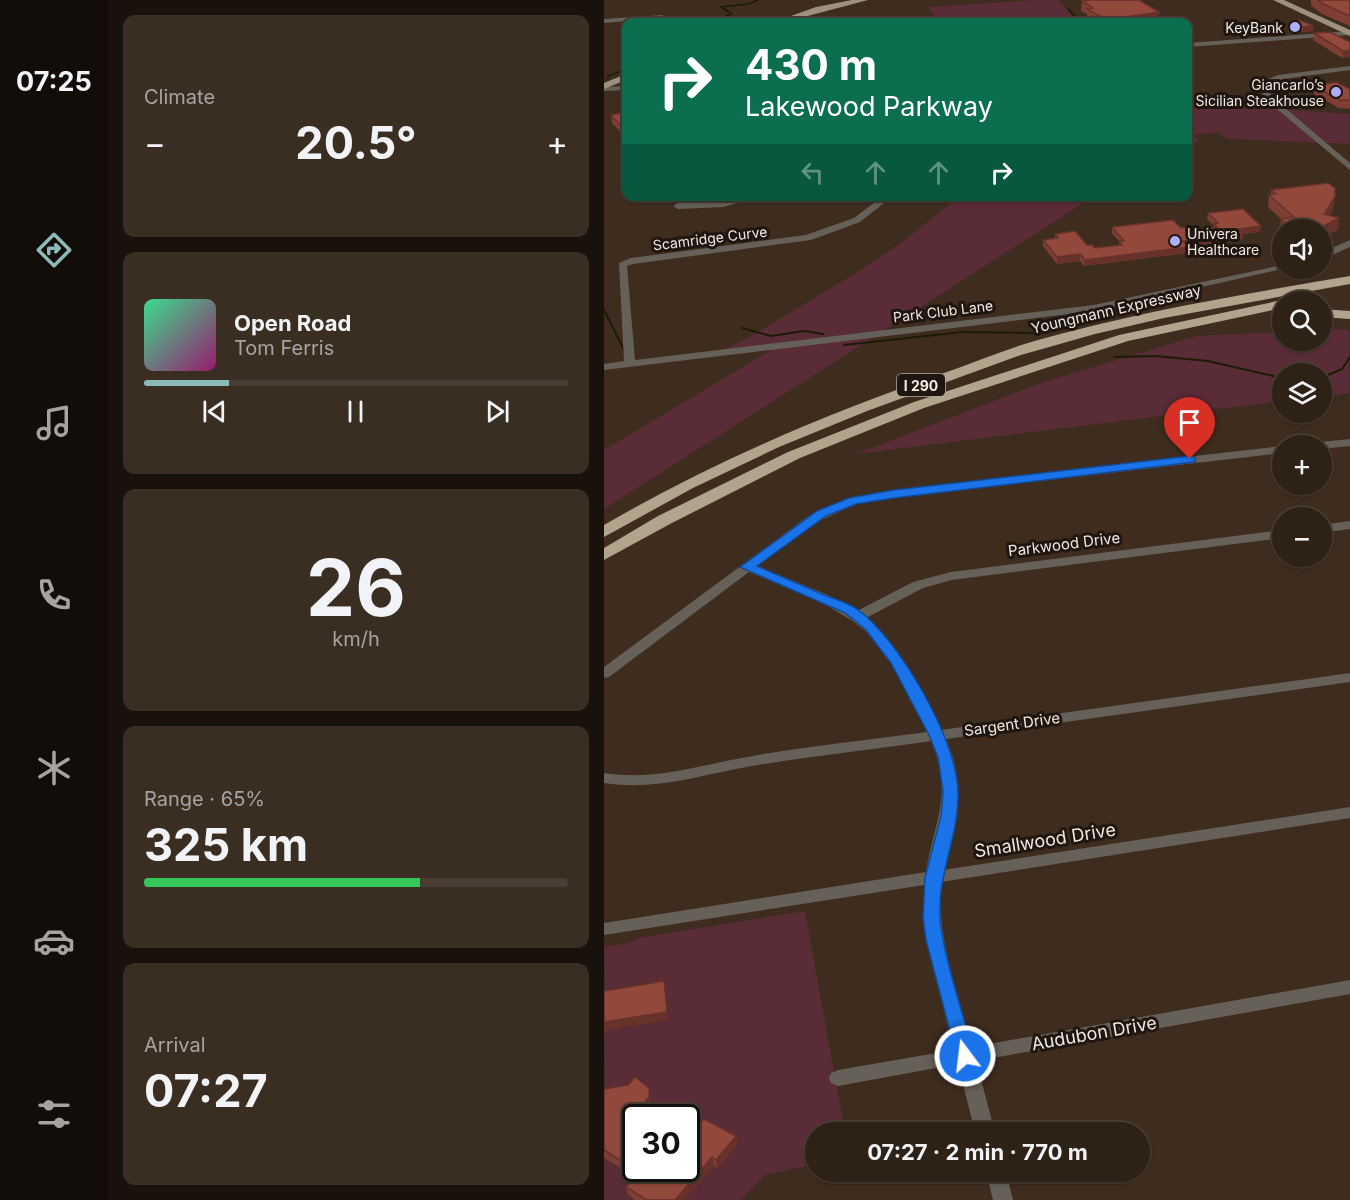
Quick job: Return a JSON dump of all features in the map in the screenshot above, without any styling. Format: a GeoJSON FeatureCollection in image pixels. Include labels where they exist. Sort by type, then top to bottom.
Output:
{"type":"FeatureCollection","features":[{"type":"Feature","properties":{"kind":"highway"},"geometry":{"type":"LineString","coordinates":[[1259,295],[1350,275]]}},
{"type":"Feature","properties":{"kind":"highway","name":"Youngmann Expressway"},"geometry":{"type":"LineString","coordinates":[[604,532],[634,513],[756,450],[881,399],[1054,340],[1259,295],[1350,280]]}},
{"type":"Feature","properties":{"kind":"highway"},"geometry":{"type":"LineString","coordinates":[[1332,295],[1350,292]]}},
{"type":"Feature","properties":{"kind":"highway","name":"Youngmann Expressway"},"geometry":{"type":"LineString","coordinates":[[604,555],[664,520],[794,455],[908,409],[1124,338],[1272,306]]}},
{"type":"Feature","properties":{"kind":"highway"},"geometry":{"type":"LineString","coordinates":[[1192,322],[1272,314]]}},
{"type":"Feature","properties":{"kind":"highway"},"geometry":{"type":"LineString","coordinates":[[1332,314],[1350,315]]}},
{"type":"Feature","properties":{"kind":"main road"},"geometry":{"type":"LineString","coordinates":[[791,18],[819,9],[864,0]]}},
{"type":"Feature","properties":{"kind":"main road"},"geometry":{"type":"LineString","coordinates":[[1277,0],[1349,33]]}},
{"type":"Feature","properties":{"kind":"main road"},"geometry":{"type":"LineString","coordinates":[[604,87],[622,79]]}},
{"type":"Feature","properties":{"kind":"street"},"geometry":{"type":"LineString","coordinates":[[638,18],[661,16]]}},
{"type":"Feature","properties":{"kind":"street"},"geometry":{"type":"LineString","coordinates":[[604,21],[622,19]]}},
{"type":"Feature","properties":{"kind":"street"},"geometry":{"type":"LineString","coordinates":[[1192,45],[1349,33]]}},
{"type":"Feature","properties":{"kind":"street"},"geometry":{"type":"LineString","coordinates":[[1350,68],[1281,77],[1271,81],[1265,90],[1269,98],[1350,168]]}},
{"type":"Feature","properties":{"kind":"street"},"geometry":{"type":"LineString","coordinates":[[604,87],[622,88]]}},
{"type":"Feature","properties":{"kind":"street"},"geometry":{"type":"LineString","coordinates":[[678,206],[723,204],[736,201]]}},
{"type":"Feature","properties":{"kind":"street","name":"Scamridge Curve"},"geometry":{"type":"LineString","coordinates":[[630,364],[622,265],[631,261],[808,238],[857,220],[882,201]]}},
{"type":"Feature","properties":{"kind":"street"},"geometry":{"type":"LineString","coordinates":[[1332,252],[1350,243]]}},
{"type":"Feature","properties":{"kind":"street","name":"Park Club Lane"},"geometry":{"type":"LineString","coordinates":[[604,367],[1094,308],[1272,270]]}},
{"type":"Feature","properties":{"kind":"street"},"geometry":{"type":"LineString","coordinates":[[1332,444],[1350,442]]}},
{"type":"Feature","properties":{"kind":"street"},"geometry":{"type":"LineString","coordinates":[[604,674],[821,514],[853,501],[894,494],[1272,450]]}},
{"type":"Feature","properties":{"kind":"street"},"geometry":{"type":"LineString","coordinates":[[1332,527],[1350,525]]}},
{"type":"Feature","properties":{"kind":"street","name":"Parkwood Drive"},"geometry":{"type":"LineString","coordinates":[[859,616],[918,585],[951,576],[1272,535]]}},
{"type":"Feature","properties":{"kind":"street"},"geometry":{"type":"LineString","coordinates":[[747,567],[827,600],[859,616],[894,654],[936,735],[945,757],[951,792],[949,816],[933,877],[932,918],[935,940],[982,1122]]}},
{"type":"Feature","properties":{"kind":"street","name":"Sargent Drive"},"geometry":{"type":"LineString","coordinates":[[604,778],[655,782],[731,765],[1350,677]]}},
{"type":"Feature","properties":{"kind":"street","name":"Smallwood Drive"},"geometry":{"type":"LineString","coordinates":[[604,929],[1350,812]]}},
{"type":"Feature","properties":{"kind":"street","name":"Audubon Drive"},"geometry":{"type":"LineString","coordinates":[[838,1078],[1350,987]]}},
{"type":"Feature","properties":{"kind":"street"},"geometry":{"type":"LineString","coordinates":[[998,1182],[1003,1200]]}},
{"type":"Feature","properties":{"kind":"shaded area"},"geometry":{"type":"Polygon","coordinates":[[[1058,0],[1074,18],[936,18],[928,7],[1058,0]]]}},
{"type":"Feature","properties":{"kind":"shaded area"},"geometry":{"type":"Polygon","coordinates":[[[1192,103],[1349,114],[1349,144],[1227,139],[1219,132],[1193,135],[1200,142],[1192,143],[1192,103]]]}},
{"type":"Feature","properties":{"kind":"shaded area"},"geometry":{"type":"Polygon","coordinates":[[[953,201],[1087,201],[604,509],[604,450],[776,347],[717,353],[748,338],[900,244],[953,201]]]}},
{"type":"Feature","properties":{"kind":"shaded area"},"geometry":{"type":"Polygon","coordinates":[[[1332,329],[1349,330],[1349,393],[1332,395],[1332,363],[1272,363],[1272,402],[856,454],[1044,382],[1197,336],[1272,332],[1272,351],[1332,351],[1332,329]]]}},
{"type":"Feature","properties":{"kind":"shaded area"},"geometry":{"type":"Polygon","coordinates":[[[805,911],[843,1122],[805,1122],[805,1166],[765,1175],[741,1200],[684,1200],[714,1166],[717,1168],[700,1153],[700,1104],[651,1104],[650,1096],[605,1098],[604,1031],[668,1020],[605,1000],[604,947],[629,943],[639,938],[805,911]]]}},
{"type":"Feature","properties":{"kind":"shaded area"},"geometry":{"type":"Polygon","coordinates":[[[604,1158],[622,1169],[622,1182],[639,1182],[628,1196],[635,1200],[604,1200],[604,1158]]]}},
{"type":"Feature","properties":{"kind":"building"},"geometry":{"type":"Polygon","coordinates":[[[1139,0],[1159,12],[1109,18],[1087,9],[1093,8],[1082,1],[1139,0]]]}},
{"type":"Feature","properties":{"kind":"building"},"geometry":{"type":"Polygon","coordinates":[[[1318,0],[1350,0],[1350,16],[1323,4],[1318,0]]]}},
{"type":"Feature","properties":{"kind":"building"},"geometry":{"type":"Polygon","coordinates":[[[1299,20],[1314,26],[1303,27],[1297,23],[1299,20]]]}},
{"type":"Feature","properties":{"kind":"building"},"geometry":{"type":"Polygon","coordinates":[[[1330,32],[1350,42],[1350,50],[1343,51],[1314,33],[1330,32]]]}},
{"type":"Feature","properties":{"kind":"building"},"geometry":{"type":"Polygon","coordinates":[[[1336,82],[1350,89],[1350,100],[1340,100],[1314,86],[1336,82]]]}},
{"type":"Feature","properties":{"kind":"building"},"geometry":{"type":"Polygon","coordinates":[[[622,113],[622,127],[611,115],[622,113]]]}},
{"type":"Feature","properties":{"kind":"building"},"geometry":{"type":"Polygon","coordinates":[[[1328,183],[1335,188],[1335,197],[1324,214],[1339,218],[1332,222],[1332,219],[1281,219],[1294,217],[1269,195],[1276,194],[1271,190],[1328,183]]]}},
{"type":"Feature","properties":{"kind":"building","name":"Univera Healthcare"},"geometry":{"type":"Polygon","coordinates":[[[1243,209],[1261,226],[1238,229],[1243,234],[1183,241],[1188,247],[1085,260],[1080,254],[1057,257],[1043,240],[1058,238],[1055,234],[1075,231],[1087,245],[1095,248],[1122,245],[1119,241],[1124,241],[1112,227],[1173,220],[1188,231],[1217,227],[1214,224],[1218,223],[1208,213],[1243,209]]]}},
{"type":"Feature","properties":{"kind":"building"},"geometry":{"type":"Polygon","coordinates":[[[664,981],[667,1012],[604,1022],[604,991],[664,981]]]}},
{"type":"Feature","properties":{"kind":"building"},"geometry":{"type":"Polygon","coordinates":[[[635,1077],[649,1088],[649,1097],[643,1104],[622,1104],[622,1161],[604,1150],[604,1089],[628,1085],[635,1077]]]}},
{"type":"Feature","properties":{"kind":"building"},"geometry":{"type":"Polygon","coordinates":[[[704,1119],[736,1136],[716,1160],[712,1157],[700,1171],[700,1123],[704,1119]]]}},
{"type":"Feature","properties":{"kind":"building"},"geometry":{"type":"Polygon","coordinates":[[[630,1182],[690,1182],[675,1200],[647,1200],[626,1187],[630,1182]]]}},
{"type":"Feature","properties":{"kind":"waterway"},"geometry":{"type":"LineString","coordinates":[[720,18],[732,14],[721,7],[748,4],[758,0]]}},
{"type":"Feature","properties":{"kind":"waterway"},"geometry":{"type":"LineString","coordinates":[[1068,9],[1076,18]]}},
{"type":"Feature","properties":{"kind":"waterway"},"geometry":{"type":"LineString","coordinates":[[608,79],[608,76],[622,71]]}},
{"type":"Feature","properties":{"kind":"waterway"},"geometry":{"type":"LineString","coordinates":[[604,310],[624,350]]}},
{"type":"Feature","properties":{"kind":"waterway"},"geometry":{"type":"LineString","coordinates":[[742,328],[771,336],[804,331],[823,334]]}},
{"type":"Feature","properties":{"kind":"waterway"},"geometry":{"type":"LineString","coordinates":[[844,345],[962,332],[1033,333]]}},
{"type":"Feature","properties":{"kind":"waterway"},"geometry":{"type":"LineString","coordinates":[[1114,357],[1155,356],[1208,361],[1272,376]]}},
{"type":"Feature","properties":{"kind":"waterway"},"geometry":{"type":"LineString","coordinates":[[1332,373],[1342,369],[1350,357]]}},
{"type":"Feature","properties":{"kind":"place","name":"KeyBank"},"geometry":{"type":"Point","coordinates":[1295,27]}},
{"type":"Feature","properties":{"kind":"place","name":"Giancarlo’s Sicilian Steakhouse"},"geometry":{"type":"Point","coordinates":[1336,92]}},
{"type":"Feature","properties":{"kind":"place","name":"Univera Healthcare"},"geometry":{"type":"Point","coordinates":[1175,241]}},
{"type":"Feature","properties":{"kind":"route"},"geometry":{"type":"LineString","coordinates":[[965,1056],[935,940],[932,918],[933,877],[949,816],[951,792],[945,757],[928,717],[898,661],[859,616],[850,610],[747,567],[811,520],[853,501],[894,494],[1190,459]]}}]}
